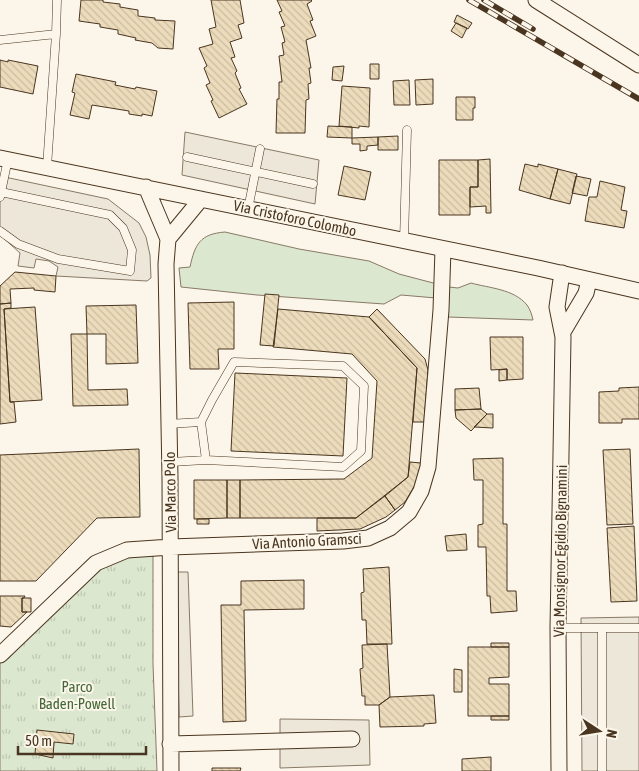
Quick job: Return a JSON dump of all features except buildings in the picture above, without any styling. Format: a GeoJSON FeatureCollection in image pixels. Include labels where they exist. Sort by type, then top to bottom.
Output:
{"type":"FeatureCollection","features":[{"type":"Feature","properties":{"kind":"street"},"geometry":{"type":"LineString","coordinates":[[536,0],[639,65]]}},
{"type":"Feature","properties":{"kind":"street","name":"Via Cristoforo Colombo"},"geometry":{"type":"LineString","coordinates":[[4,159],[639,291]]}},
{"type":"Feature","properties":{"kind":"street","name":"Via Marco Polo"},"geometry":{"type":"LineString","coordinates":[[146,187],[168,239],[166,264],[171,547],[171,771]]}},
{"type":"Feature","properties":{"kind":"street"},"geometry":{"type":"LineString","coordinates":[[168,239],[201,199]]}},
{"type":"Feature","properties":{"kind":"street","name":"Via Antonio Gramsci"},"geometry":{"type":"LineString","coordinates":[[0,655],[96,562],[127,550],[343,541],[368,538],[390,528],[409,512],[422,491],[428,467],[441,310],[443,250]]}},
{"type":"Feature","properties":{"kind":"street","name":"Via Monsignor Egidio Bignamini"},"geometry":{"type":"LineString","coordinates":[[558,771],[562,332],[557,307],[562,274]]}},
{"type":"Feature","properties":{"kind":"street"},"geometry":{"type":"LineString","coordinates":[[562,332],[586,293],[589,280]]}},
{"type":"Feature","properties":{"kind":"street"},"geometry":{"type":"LineString","coordinates":[[170,744],[352,739]]}},
{"type":"Feature","properties":{"kind":"lane"},"geometry":{"type":"LineString","coordinates":[[47,167],[57,0]]}},
{"type":"Feature","properties":{"kind":"lane"},"geometry":{"type":"LineString","coordinates":[[0,40],[56,34]]}},
{"type":"Feature","properties":{"kind":"lane"},"geometry":{"type":"LineString","coordinates":[[404,242],[407,130]]}},
{"type":"Feature","properties":{"kind":"lane"},"geometry":{"type":"LineString","coordinates":[[248,209],[260,149]]}},
{"type":"Feature","properties":{"kind":"lane"},"geometry":{"type":"LineString","coordinates":[[187,157],[313,184]]}},
{"type":"Feature","properties":{"kind":"lane"},"geometry":{"type":"LineString","coordinates":[[0,231],[18,244],[58,259],[130,270],[132,250],[124,228],[110,215],[1,195],[4,159]]}},
{"type":"Feature","properties":{"kind":"lane"},"geometry":{"type":"LineString","coordinates":[[170,462],[206,460],[344,467],[361,452],[364,386],[343,366],[234,362],[212,400],[202,422],[206,460]]}},
{"type":"Feature","properties":{"kind":"lane"},"geometry":{"type":"LineString","coordinates":[[168,424],[202,422]]}},
{"type":"Feature","properties":{"kind":"lane"},"geometry":{"type":"LineString","coordinates":[[558,628],[639,628]]}},
{"type":"Feature","properties":{"kind":"lane"},"geometry":{"type":"LineString","coordinates":[[602,628],[602,771]]}},
{"type":"Feature","properties":{"kind":"green space"},"geometry":{"type":"Polygon","coordinates":[[[225,232],[299,249],[369,261],[399,274],[437,284],[436,298],[401,295],[384,304],[257,295],[181,287],[179,268],[190,267],[194,252],[204,238],[225,232]]]}},
{"type":"Feature","properties":{"kind":"green space"},"geometry":{"type":"Polygon","coordinates":[[[471,283],[508,292],[522,300],[531,312],[533,320],[448,317],[449,287],[458,288],[471,283]]]}},
{"type":"Feature","properties":{"kind":"green space","name":"Parco Baden-Powell"},"geometry":{"type":"Polygon","coordinates":[[[135,554],[153,556],[153,664],[157,771],[0,771],[0,661],[99,569],[135,554]]]}},
{"type":"Feature","properties":{"kind":"shaded area"},"geometry":{"type":"Polygon","coordinates":[[[185,132],[319,160],[315,204],[182,175],[185,132]]]}},
{"type":"Feature","properties":{"kind":"shaded area"},"geometry":{"type":"Polygon","coordinates":[[[0,176],[108,199],[139,223],[146,237],[150,255],[151,278],[147,281],[56,276],[58,267],[49,261],[36,259],[34,268],[18,266],[20,253],[0,235],[0,176]]]}},
{"type":"Feature","properties":{"kind":"shaded area"},"geometry":{"type":"Polygon","coordinates":[[[176,572],[188,572],[193,716],[179,717],[176,572]]]}},
{"type":"Feature","properties":{"kind":"shaded area"},"geometry":{"type":"Polygon","coordinates":[[[639,617],[639,771],[582,771],[581,618],[639,617]]]}},
{"type":"Feature","properties":{"kind":"shaded area"},"geometry":{"type":"Polygon","coordinates":[[[280,719],[369,720],[370,765],[280,768],[280,719]]]}},
{"type":"Feature","properties":{"kind":"railway"},"geometry":{"type":"LineString","coordinates":[[469,0],[639,99]]}},
{"type":"Feature","properties":{"kind":"railway"},"geometry":{"type":"LineString","coordinates":[[484,0],[533,29]]}}]}
